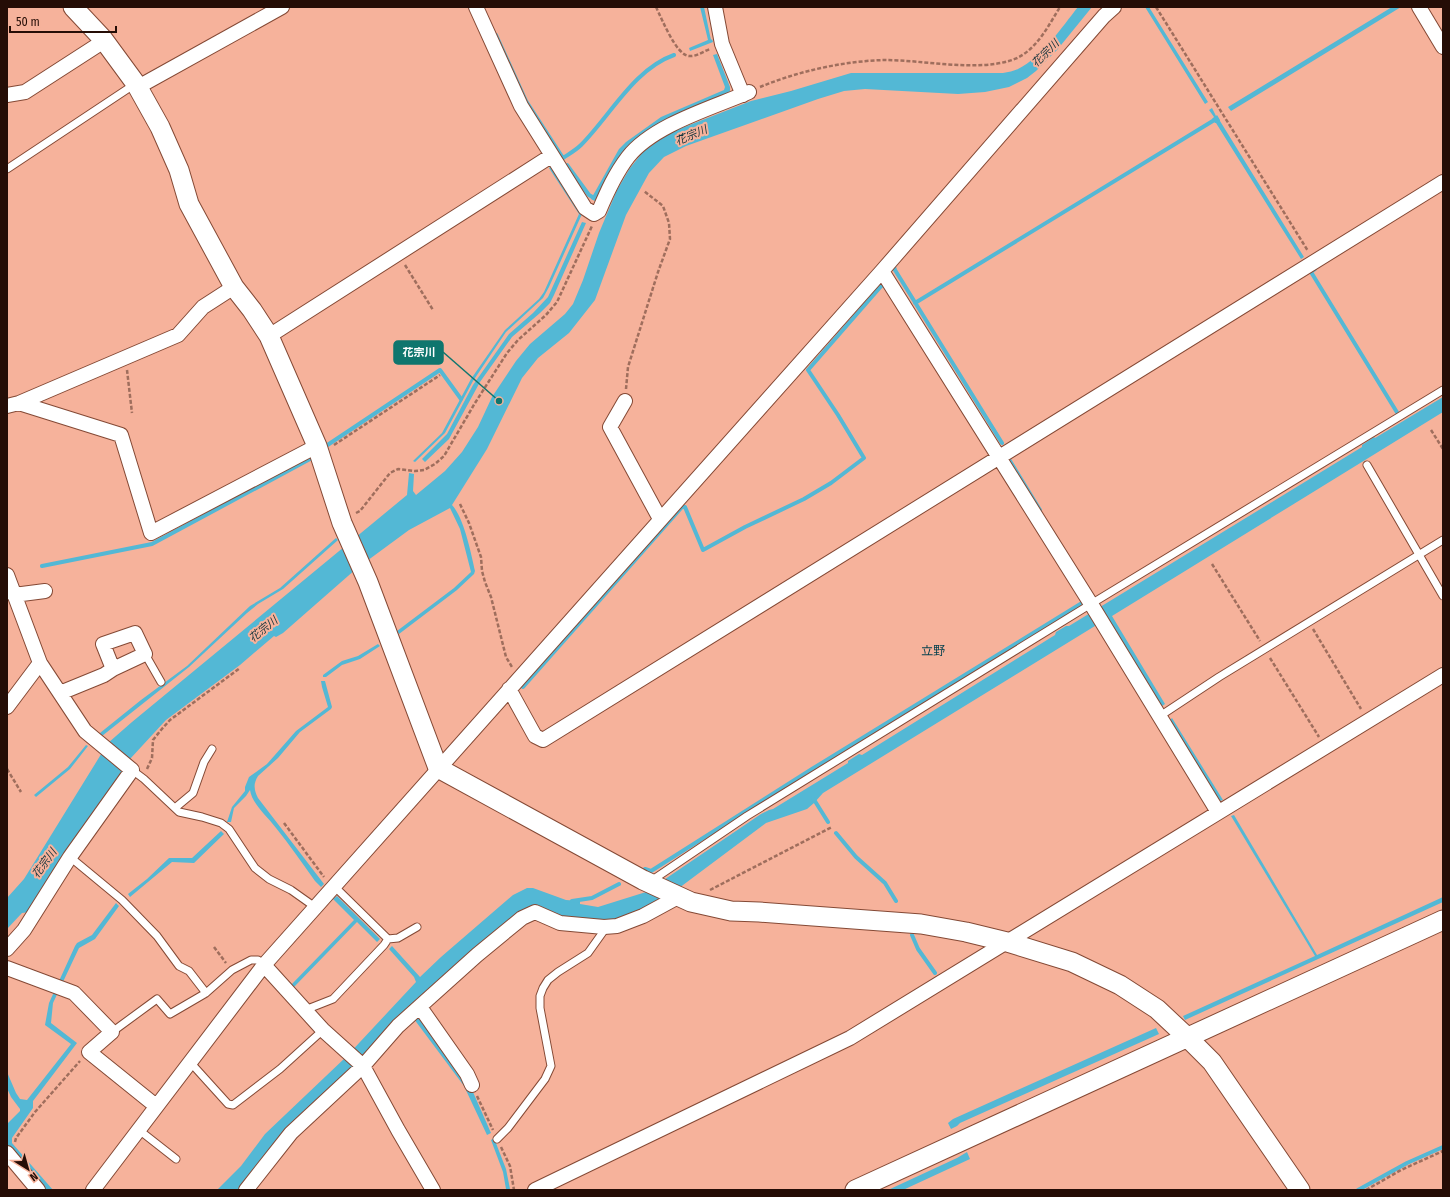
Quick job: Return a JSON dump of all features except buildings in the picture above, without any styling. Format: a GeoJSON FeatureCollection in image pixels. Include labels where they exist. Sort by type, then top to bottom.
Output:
{"type":"FeatureCollection","features":[{"type":"Feature","properties":{"kind":"street"},"geometry":{"type":"LineString","coordinates":[[73,7],[104,41],[137,85],[160,127],[179,170],[189,204],[234,287],[252,310],[269,336],[318,450],[342,522],[368,582],[438,768],[649,883],[684,899],[731,911],[921,924],[966,932],[1007,942],[1072,962],[1120,986],[1157,1009],[1188,1038],[1212,1062],[1300,1190]]}},
{"type":"Feature","properties":{"kind":"street"},"geometry":{"type":"LineString","coordinates":[[137,85],[282,7]]}},
{"type":"Feature","properties":{"kind":"street"},"geometry":{"type":"LineString","coordinates":[[476,7],[522,106],[551,156],[585,208],[594,214],[599,211],[613,180],[628,156],[644,142],[669,126],[746,93],[722,44],[715,7]]}},
{"type":"Feature","properties":{"kind":"street"},"geometry":{"type":"LineString","coordinates":[[93,1190],[264,965],[660,519],[882,272],[1099,22],[1114,7]]}},
{"type":"Feature","properties":{"kind":"street"},"geometry":{"type":"LineString","coordinates":[[1419,7],[1443,47]]}},
{"type":"Feature","properties":{"kind":"street"},"geometry":{"type":"LineString","coordinates":[[7,95],[25,92],[104,41]]}},
{"type":"Feature","properties":{"kind":"street"},"geometry":{"type":"LineString","coordinates":[[269,336],[551,156]]}},
{"type":"Feature","properties":{"kind":"street"},"geometry":{"type":"LineString","coordinates":[[509,689],[535,736],[543,740],[1443,182]]}},
{"type":"Feature","properties":{"kind":"street"},"geometry":{"type":"LineString","coordinates":[[882,272],[1104,624],[1218,812]]}},
{"type":"Feature","properties":{"kind":"street"},"geometry":{"type":"LineString","coordinates":[[13,405],[178,335],[202,307],[234,287]]}},
{"type":"Feature","properties":{"kind":"street"},"geometry":{"type":"LineString","coordinates":[[625,401],[610,427],[660,519]]}},
{"type":"Feature","properties":{"kind":"street"},"geometry":{"type":"LineString","coordinates":[[13,405],[121,435],[151,533],[318,450]]}},
{"type":"Feature","properties":{"kind":"street"},"geometry":{"type":"LineString","coordinates":[[7,575],[40,664],[85,731],[132,770],[70,857],[24,930],[7,949]]}},
{"type":"Feature","properties":{"kind":"street"},"geometry":{"type":"LineString","coordinates":[[14,595],[45,591]]}},
{"type":"Feature","properties":{"kind":"street"},"geometry":{"type":"LineString","coordinates":[[60,693],[104,675],[145,654],[135,633],[103,644],[114,669]]}},
{"type":"Feature","properties":{"kind":"street"},"geometry":{"type":"LineString","coordinates":[[7,707],[40,664]]}},
{"type":"Feature","properties":{"kind":"street"},"geometry":{"type":"LineString","coordinates":[[535,1190],[850,1038],[1443,675]]}},
{"type":"Feature","properties":{"kind":"street"},"geometry":{"type":"LineString","coordinates":[[246,1190],[291,1133],[363,1066],[398,1026],[477,955],[522,918],[535,912],[560,923],[604,927],[617,926],[684,899]]}},
{"type":"Feature","properties":{"kind":"street"},"geometry":{"type":"LineString","coordinates":[[855,1190],[1443,920]]}},
{"type":"Feature","properties":{"kind":"street"},"geometry":{"type":"LineString","coordinates":[[264,965],[323,1030],[363,1066],[433,1190]]}},
{"type":"Feature","properties":{"kind":"street"},"geometry":{"type":"LineString","coordinates":[[7,968],[74,993],[112,1032],[89,1052],[156,1106]]}},
{"type":"Feature","properties":{"kind":"street"},"geometry":{"type":"LineString","coordinates":[[420,1007],[467,1074],[472,1085]]}},
{"type":"Feature","properties":{"kind":"street"},"geometry":{"type":"LineString","coordinates":[[9,1150],[38,1190]]}},
{"type":"Feature","properties":{"kind":"lane"},"geometry":{"type":"LineString","coordinates":[[7,169],[137,85]]}},
{"type":"Feature","properties":{"kind":"lane"},"geometry":{"type":"LineString","coordinates":[[649,883],[747,816],[1093,607],[1443,390]]}},
{"type":"Feature","properties":{"kind":"lane"},"geometry":{"type":"LineString","coordinates":[[1367,465],[1443,596]]}},
{"type":"Feature","properties":{"kind":"lane"},"geometry":{"type":"LineString","coordinates":[[1160,716],[1219,677],[1443,540]]}},
{"type":"Feature","properties":{"kind":"lane"},"geometry":{"type":"LineString","coordinates":[[145,654],[161,682]]}},
{"type":"Feature","properties":{"kind":"lane"},"geometry":{"type":"LineString","coordinates":[[175,808],[193,793],[204,762],[212,749]]}},
{"type":"Feature","properties":{"kind":"lane"},"geometry":{"type":"LineString","coordinates":[[132,770],[144,779],[179,812],[221,823],[229,829],[255,868],[315,907]]}},
{"type":"Feature","properties":{"kind":"lane"},"geometry":{"type":"LineString","coordinates":[[70,857],[122,900],[157,936],[179,966],[189,971],[206,993]]}},
{"type":"Feature","properties":{"kind":"lane"},"geometry":{"type":"LineString","coordinates":[[334,886],[388,939]]}},
{"type":"Feature","properties":{"kind":"lane"},"geometry":{"type":"LineString","coordinates":[[388,939],[398,938],[417,927]]}},
{"type":"Feature","properties":{"kind":"lane"},"geometry":{"type":"LineString","coordinates":[[497,1139],[508,1128],[544,1080],[551,1066],[540,1008],[540,996],[543,988],[548,980],[558,972],[588,953],[603,932],[604,927]]}},
{"type":"Feature","properties":{"kind":"lane"},"geometry":{"type":"LineString","coordinates":[[305,1010],[333,999],[388,939]]}},
{"type":"Feature","properties":{"kind":"lane"},"geometry":{"type":"LineString","coordinates":[[112,1032],[157,999],[170,1014],[206,993],[232,970],[251,960],[258,960],[264,965]]}},
{"type":"Feature","properties":{"kind":"lane"},"geometry":{"type":"LineString","coordinates":[[190,1062],[228,1104],[232,1105],[280,1069],[323,1030]]}},
{"type":"Feature","properties":{"kind":"lane"},"geometry":{"type":"LineString","coordinates":[[138,1130],[176,1159]]}},
{"type":"Feature","properties":{"kind":"path"},"geometry":{"type":"LineString","coordinates":[[656,7],[677,47],[685,55],[692,56],[722,44]]}},
{"type":"Feature","properties":{"kind":"path"},"geometry":{"type":"LineString","coordinates":[[746,93],[783,78],[853,62],[886,60],[985,65],[1013,60],[1032,49],[1060,7]]}},
{"type":"Feature","properties":{"kind":"path"},"geometry":{"type":"LineString","coordinates":[[1156,7],[1314,262]]}},
{"type":"Feature","properties":{"kind":"path"},"geometry":{"type":"LineString","coordinates":[[625,401],[628,367],[670,239],[669,223],[664,206],[644,191]]}},
{"type":"Feature","properties":{"kind":"path"},"geometry":{"type":"LineString","coordinates":[[342,522],[360,510],[390,473],[398,469],[415,471],[424,470],[435,464],[444,456],[474,403],[507,353],[518,340],[546,315],[557,302],[599,211]]}},
{"type":"Feature","properties":{"kind":"path"},"geometry":{"type":"LineString","coordinates":[[396,256],[405,265],[433,310]]}},
{"type":"Feature","properties":{"kind":"path"},"geometry":{"type":"LineString","coordinates":[[125,358],[132,413]]}},
{"type":"Feature","properties":{"kind":"path"},"geometry":{"type":"LineString","coordinates":[[318,450],[440,375]]}},
{"type":"Feature","properties":{"kind":"path"},"geometry":{"type":"LineString","coordinates":[[1432,430],[1443,450]]}},
{"type":"Feature","properties":{"kind":"path"},"geometry":{"type":"LineString","coordinates":[[460,504],[469,522],[481,557],[482,572],[491,598],[506,657],[519,678]]}},
{"type":"Feature","properties":{"kind":"path"},"geometry":{"type":"LineString","coordinates":[[1309,622],[1367,721]]}},
{"type":"Feature","properties":{"kind":"path"},"geometry":{"type":"LineString","coordinates":[[144,779],[152,758],[153,740],[161,730],[170,720],[240,668]]}},
{"type":"Feature","properties":{"kind":"path"},"geometry":{"type":"LineString","coordinates":[[7,769],[21,792]]}},
{"type":"Feature","properties":{"kind":"path"},"geometry":{"type":"LineString","coordinates":[[284,823],[324,878],[334,886]]}},
{"type":"Feature","properties":{"kind":"path"},"geometry":{"type":"LineString","coordinates":[[684,899],[708,890],[832,827]]}},
{"type":"Feature","properties":{"kind":"path"},"geometry":{"type":"LineString","coordinates":[[214,947],[232,970]]}},
{"type":"Feature","properties":{"kind":"path"},"geometry":{"type":"LineString","coordinates":[[9,1150],[15,1144],[16,1138],[35,1112],[71,1070],[89,1052]]}},
{"type":"Feature","properties":{"kind":"path"},"geometry":{"type":"LineString","coordinates":[[1366,1190],[1401,1170],[1443,1151]]}},
{"type":"Feature","properties":{"kind":"water"},"geometry":{"type":"Polygon","coordinates":[[[700,7],[704,7],[711,40],[712,39],[713,42],[690,51],[689,48],[708,40],[700,7]]]}},
{"type":"Feature","properties":{"kind":"water"},"geometry":{"type":"Polygon","coordinates":[[[1078,7],[1092,7],[1057,50],[1036,71],[1027,78],[1009,87],[985,92],[958,94],[865,89],[844,91],[686,146],[664,157],[649,173],[626,215],[595,300],[569,333],[538,358],[522,378],[487,449],[452,505],[460,518],[466,536],[475,571],[474,574],[457,590],[399,634],[397,631],[454,588],[471,572],[460,529],[450,508],[409,530],[356,569],[283,633],[276,637],[274,636],[240,665],[166,720],[130,759],[123,774],[29,912],[22,913],[7,929],[7,898],[24,879],[108,743],[407,495],[409,473],[414,474],[413,491],[416,495],[445,471],[462,452],[478,427],[492,397],[516,361],[530,344],[565,314],[573,304],[599,233],[617,190],[630,168],[643,152],[669,133],[751,101],[851,73],[1003,73],[1018,69],[1027,64],[1043,49],[1078,7]]]}},
{"type":"Feature","properties":{"kind":"water"},"geometry":{"type":"Polygon","coordinates":[[[1145,7],[1149,7],[1208,102],[1205,104],[1145,7]]]}},
{"type":"Feature","properties":{"kind":"water"},"geometry":{"type":"Polygon","coordinates":[[[1392,7],[1401,7],[1231,111],[1228,107],[1392,7]]]}},
{"type":"Feature","properties":{"kind":"water"},"geometry":{"type":"Polygon","coordinates":[[[717,54],[730,87],[730,91],[723,96],[664,120],[632,143],[618,159],[595,201],[591,199],[619,149],[626,142],[661,117],[724,90],[725,87],[713,55],[717,54]]]}},
{"type":"Feature","properties":{"kind":"water"},"geometry":{"type":"Polygon","coordinates":[[[1212,108],[1304,257],[1301,259],[1216,123],[1212,119],[1214,117],[1209,110],[1212,108]]]}},
{"type":"Feature","properties":{"kind":"water"},"geometry":{"type":"Polygon","coordinates":[[[551,166],[582,214],[549,287],[543,298],[506,332],[473,381],[445,433],[415,462],[413,461],[442,433],[471,379],[505,330],[539,299],[544,292],[579,214],[549,168],[551,166]]]}},
{"type":"Feature","properties":{"kind":"water"},"geometry":{"type":"Polygon","coordinates":[[[582,222],[586,223],[550,303],[512,337],[480,382],[449,439],[425,462],[422,459],[447,434],[473,385],[509,334],[533,313],[548,297],[582,222]]]}},
{"type":"Feature","properties":{"kind":"water"},"geometry":{"type":"Polygon","coordinates":[[[1443,397],[1443,412],[1112,616],[1165,704],[1162,706],[1108,618],[823,793],[807,809],[766,823],[679,888],[631,915],[613,921],[563,919],[537,908],[413,1007],[469,1083],[491,1133],[487,1135],[464,1086],[408,1011],[239,1190],[217,1190],[241,1166],[265,1134],[346,1057],[416,982],[414,977],[389,949],[392,946],[420,977],[513,895],[527,888],[533,888],[566,900],[580,901],[580,904],[598,907],[646,892],[761,814],[773,809],[848,763],[848,761],[859,754],[862,755],[1055,635],[1056,632],[1066,626],[1069,626],[1362,447],[1362,445],[1374,437],[1375,438],[1443,397]]]}},
{"type":"Feature","properties":{"kind":"water"},"geometry":{"type":"Polygon","coordinates":[[[336,538],[338,540],[283,589],[258,604],[189,667],[102,736],[100,733],[187,666],[250,606],[280,588],[336,538]]]}},
{"type":"Feature","properties":{"kind":"water"},"geometry":{"type":"Polygon","coordinates":[[[378,644],[380,646],[360,659],[342,665],[326,677],[323,677],[323,675],[342,661],[358,656],[378,644]]]}},
{"type":"Feature","properties":{"kind":"water"},"geometry":{"type":"Polygon","coordinates":[[[321,681],[325,681],[332,707],[331,709],[300,732],[278,758],[258,776],[255,782],[255,787],[258,798],[324,884],[321,887],[257,805],[251,795],[250,790],[234,808],[231,822],[227,822],[232,807],[245,791],[249,777],[267,764],[296,731],[328,707],[321,681]]]}},
{"type":"Feature","properties":{"kind":"water"},"geometry":{"type":"Polygon","coordinates":[[[1172,718],[1223,800],[1220,801],[1170,720],[1172,718]]]}},
{"type":"Feature","properties":{"kind":"water"},"geometry":{"type":"Polygon","coordinates":[[[86,745],[88,746],[70,769],[36,797],[34,795],[68,767],[86,745]]]}},
{"type":"Feature","properties":{"kind":"water"},"geometry":{"type":"Polygon","coordinates":[[[1234,815],[1317,955],[1443,897],[1443,902],[1185,1020],[1183,1016],[1315,956],[1231,816],[1234,815]]]}},
{"type":"Feature","properties":{"kind":"water"},"geometry":{"type":"Polygon","coordinates":[[[221,831],[224,834],[194,863],[172,862],[130,897],[128,894],[147,879],[169,858],[192,858],[221,831]]]}},
{"type":"Feature","properties":{"kind":"water"},"geometry":{"type":"Polygon","coordinates":[[[337,896],[380,939],[377,942],[357,922],[294,987],[291,985],[354,920],[333,899],[337,896]]]}},
{"type":"Feature","properties":{"kind":"water"},"geometry":{"type":"Polygon","coordinates":[[[116,903],[119,906],[95,939],[79,948],[53,1003],[51,1023],[77,1043],[33,1101],[33,1108],[12,1138],[12,1143],[53,1190],[44,1190],[7,1146],[7,1124],[20,1111],[20,1109],[11,1097],[7,1088],[7,1072],[20,1099],[27,1100],[71,1044],[45,1025],[49,1003],[77,943],[92,935],[116,903]]]}},
{"type":"Feature","properties":{"kind":"water"},"geometry":{"type":"Polygon","coordinates":[[[1156,1028],[1159,1034],[960,1123],[951,1129],[948,1123],[953,1119],[1156,1028]]]}},
{"type":"Feature","properties":{"kind":"water"},"geometry":{"type":"Polygon","coordinates":[[[494,1138],[506,1169],[510,1189],[506,1189],[503,1172],[491,1140],[494,1138]]]}},
{"type":"Feature","properties":{"kind":"water"},"geometry":{"type":"Polygon","coordinates":[[[967,1152],[970,1159],[903,1190],[888,1190],[957,1158],[967,1152]]]}},
{"type":"Feature","properties":{"kind":"waterway"},"geometry":{"type":"LineString","coordinates":[[496,35],[526,101],[563,158],[581,145],[623,94],[635,82],[647,71],[674,55]]}},
{"type":"Feature","properties":{"kind":"waterway"},"geometry":{"type":"LineString","coordinates":[[915,303],[1216,119]]}},
{"type":"Feature","properties":{"kind":"waterway"},"geometry":{"type":"LineString","coordinates":[[567,165],[589,195],[594,198]]}},
{"type":"Feature","properties":{"kind":"waterway"},"geometry":{"type":"LineString","coordinates":[[894,267],[1002,443]]}},
{"type":"Feature","properties":{"kind":"waterway"},"geometry":{"type":"LineString","coordinates":[[1315,269],[1311,272],[1398,414]]}},
{"type":"Feature","properties":{"kind":"waterway"},"geometry":{"type":"LineString","coordinates":[[523,687],[682,507],[685,507],[703,550],[745,527],[804,499],[831,483],[864,458],[808,370],[883,284],[884,286]]}},
{"type":"Feature","properties":{"kind":"waterway"},"geometry":{"type":"LineString","coordinates":[[326,446],[440,370],[461,399]]}},
{"type":"Feature","properties":{"kind":"waterway"},"geometry":{"type":"LineString","coordinates":[[1007,456],[1040,510]]}},
{"type":"Feature","properties":{"kind":"waterway"},"geometry":{"type":"LineString","coordinates":[[42,566],[152,544],[310,459]]}},
{"type":"Feature","properties":{"kind":"waterway"},"geometry":{"type":"LineString","coordinates":[[645,869],[651,871],[812,769],[1082,603]]}},
{"type":"Feature","properties":{"kind":"waterway"},"geometry":{"type":"LineString","coordinates":[[813,798],[828,822]]}},
{"type":"Feature","properties":{"kind":"waterway"},"geometry":{"type":"LineString","coordinates":[[836,833],[856,857],[885,883],[896,901]]}},
{"type":"Feature","properties":{"kind":"waterway"},"geometry":{"type":"LineString","coordinates":[[572,901],[592,898],[619,884]]}},
{"type":"Feature","properties":{"kind":"waterway"},"geometry":{"type":"LineString","coordinates":[[912,935],[918,949],[935,973]]}},
{"type":"Feature","properties":{"kind":"waterway"},"geometry":{"type":"LineString","coordinates":[[1358,1190],[1407,1163],[1443,1147]]}},
{"type":"Feature","properties":{"kind":"place","name":"花宗川"},"geometry":{"type":"Point","coordinates":[499,401]}},
{"type":"Feature","properties":{"kind":"district","name":"立野"},"geometry":{"type":"Point","coordinates":[933,651]}}]}
